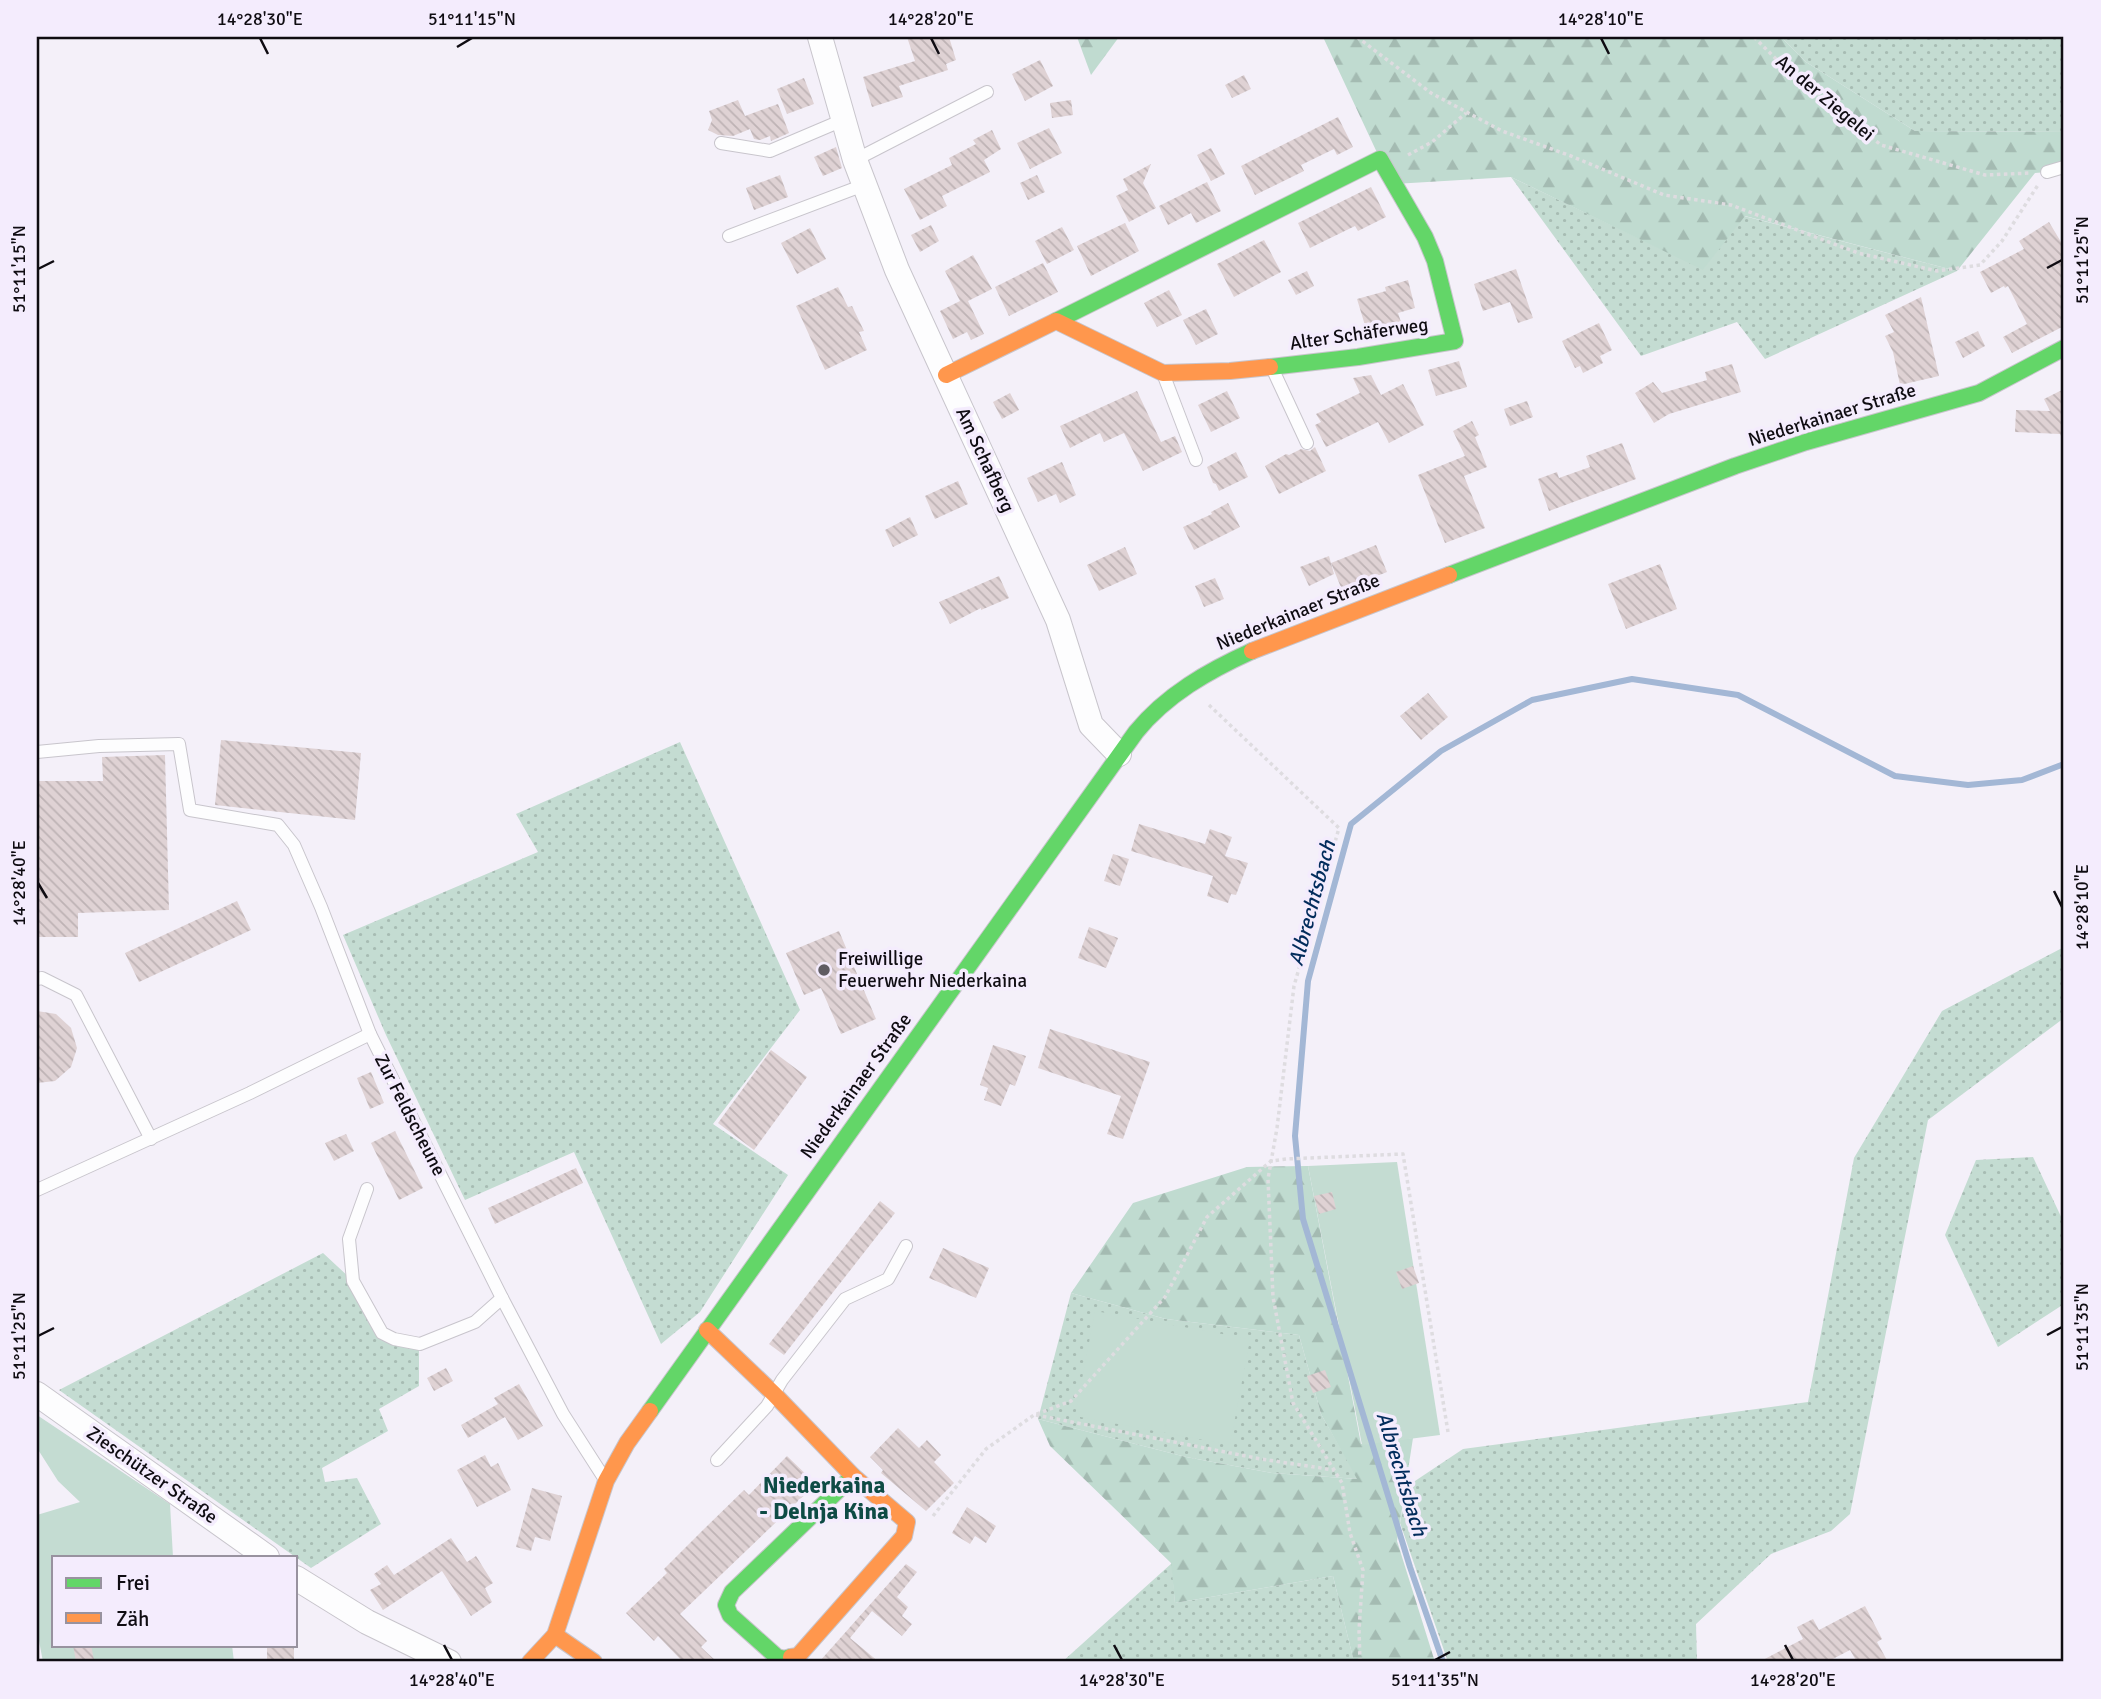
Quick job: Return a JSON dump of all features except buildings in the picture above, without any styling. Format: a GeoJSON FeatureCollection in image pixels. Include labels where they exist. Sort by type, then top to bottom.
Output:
{"type":"FeatureCollection","features":[{"type":"Feature","properties":{"kind":"street","name":"Am Schafberg"},"geometry":{"type":"LineString","coordinates":[[820,37],[864,185],[897,270],[1058,620],[1091,725],[1118,754]]}},
{"type":"Feature","properties":{"kind":"street"},"geometry":{"type":"LineString","coordinates":[[946,375],[1380,159],[1384,167]]}},
{"type":"Feature","properties":{"kind":"street","name":"Alter Schäferweg"},"geometry":{"type":"LineString","coordinates":[[1056,321],[1163,373],[1271,367],[1358,357],[1455,341],[1435,261],[1425,237],[1384,167]]}},
{"type":"Feature","properties":{"kind":"street","name":"Niederkainaer Straße"},"geometry":{"type":"LineString","coordinates":[[530,1662],[555,1635],[606,1481],[627,1443],[1118,754],[1153,713],[1212,668],[1262,646],[1735,466],[1806,442],[1979,393],[2064,348]]}},
{"type":"Feature","properties":{"kind":"street"},"geometry":{"type":"LineString","coordinates":[[707,1330],[774,1394],[853,1476],[907,1522],[905,1536],[797,1656],[784,1659],[777,1657],[730,1615],[726,1605],[732,1592],[853,1476]]}},
{"type":"Feature","properties":{"kind":"street","name":"Zieschützer Straße"},"geometry":{"type":"LineString","coordinates":[[37,1394],[266,1556]]}},
{"type":"Feature","properties":{"kind":"street"},"geometry":{"type":"LineString","coordinates":[[298,1579],[367,1622],[449,1662]]}},
{"type":"Feature","properties":{"kind":"street"},"geometry":{"type":"LineString","coordinates":[[555,1635],[594,1662]]}},
{"type":"Feature","properties":{"kind":"lane"},"geometry":{"type":"LineString","coordinates":[[856,160],[987,92]]}},
{"type":"Feature","properties":{"kind":"lane"},"geometry":{"type":"LineString","coordinates":[[721,143],[770,151],[843,120]]}},
{"type":"Feature","properties":{"kind":"lane"},"geometry":{"type":"LineString","coordinates":[[2047,172],[2064,167]]}},
{"type":"Feature","properties":{"kind":"lane"},"geometry":{"type":"LineString","coordinates":[[729,236],[864,185]]}},
{"type":"Feature","properties":{"kind":"lane"},"geometry":{"type":"LineString","coordinates":[[1271,367],[1307,443]]}},
{"type":"Feature","properties":{"kind":"lane"},"geometry":{"type":"LineString","coordinates":[[1163,373],[1196,460]]}},
{"type":"Feature","properties":{"kind":"lane"},"geometry":{"type":"LineString","coordinates":[[37,752],[99,746],[179,744],[190,810],[278,825],[294,845],[370,1034]]}},
{"type":"Feature","properties":{"kind":"lane"},"geometry":{"type":"LineString","coordinates":[[37,979],[42,978],[76,995],[151,1139]]}},
{"type":"Feature","properties":{"kind":"lane","name":"Zur Feldscheune"},"geometry":{"type":"LineString","coordinates":[[37,1190],[151,1139],[370,1034],[562,1414],[606,1481]]}},
{"type":"Feature","properties":{"kind":"lane"},"geometry":{"type":"LineString","coordinates":[[367,1189],[349,1239],[353,1280],[382,1333],[394,1339],[420,1344],[475,1322],[502,1298]]}},
{"type":"Feature","properties":{"kind":"lane"},"geometry":{"type":"LineString","coordinates":[[718,1460],[767,1406],[782,1380],[845,1299],[888,1279],[906,1246]]}},
{"type":"Feature","properties":{"kind":"path"},"geometry":{"type":"LineString","coordinates":[[1357,37],[1431,93],[1502,131],[1571,156],[1664,195],[1731,205],[1858,253],[1937,271],[1980,265],[2002,241],[2047,172]]}},
{"type":"Feature","properties":{"kind":"path","name":"An der Ziegelei"},"geometry":{"type":"LineString","coordinates":[[1754,37],[1780,63],[1881,145],[1985,175],[2047,172]]}},
{"type":"Feature","properties":{"kind":"path"},"geometry":{"type":"LineString","coordinates":[[1384,167],[1432,142],[1466,113]]}},
{"type":"Feature","properties":{"kind":"path"},"geometry":{"type":"LineString","coordinates":[[1188,685],[1339,828],[1294,986],[1278,1128],[1268,1179],[1273,1297],[1293,1403],[1342,1483],[1350,1533],[1363,1570],[1360,1662]]}},
{"type":"Feature","properties":{"kind":"path"},"geometry":{"type":"LineString","coordinates":[[907,1522],[934,1516],[986,1449],[1034,1415],[1072,1401],[1165,1297],[1206,1217],[1271,1161],[1403,1154],[1448,1432]]}},
{"type":"Feature","properties":{"kind":"path"},"geometry":{"type":"LineString","coordinates":[[1034,1415],[1261,1459],[1334,1469]]}},
{"type":"Feature","properties":{"kind":"green space"},"geometry":{"type":"Polygon","coordinates":[[[1077,37],[1119,37],[1091,75],[1077,37]]]}},
{"type":"Feature","properties":{"kind":"green space"},"geometry":{"type":"Polygon","coordinates":[[[1323,37],[1781,37],[1806,62],[1915,131],[2064,132],[2064,163],[2047,172],[2035,173],[1957,271],[1745,216],[1703,270],[1511,177],[1394,184],[1323,37]]]}},
{"type":"Feature","properties":{"kind":"green space"},"geometry":{"type":"Polygon","coordinates":[[[1781,37],[2064,37],[2064,132],[1915,131],[1806,62],[1781,37]]]}},
{"type":"Feature","properties":{"kind":"green space"},"geometry":{"type":"Polygon","coordinates":[[[1511,177],[1703,269],[1744,216],[1957,271],[1765,359],[1737,322],[1641,356],[1511,177]]]}},
{"type":"Feature","properties":{"kind":"green space"},"geometry":{"type":"Polygon","coordinates":[[[680,742],[800,1010],[713,1124],[788,1175],[700,1312],[661,1344],[574,1152],[465,1200],[386,1035],[343,935],[538,852],[516,814],[680,742]]]}},
{"type":"Feature","properties":{"kind":"green space"},"geometry":{"type":"Polygon","coordinates":[[[2064,947],[2064,1018],[1928,1120],[1850,1514],[1831,1531],[1771,1554],[1696,1624],[1697,1662],[1448,1662],[1400,1523],[1406,1487],[1463,1449],[1808,1402],[1854,1158],[1942,1011],[2064,947]]]}},
{"type":"Feature","properties":{"kind":"green space"},"geometry":{"type":"Polygon","coordinates":[[[2033,1157],[2064,1223],[2064,1304],[1998,1347],[1945,1235],[1976,1160],[2033,1157]]]}},
{"type":"Feature","properties":{"kind":"green space"},"geometry":{"type":"Polygon","coordinates":[[[1397,1162],[1440,1435],[1362,1445],[1308,1166],[1397,1162]]]}},
{"type":"Feature","properties":{"kind":"green space"},"geometry":{"type":"Polygon","coordinates":[[[1308,1166],[1361,1444],[1413,1438],[1397,1541],[1435,1662],[1354,1662],[1333,1576],[1175,1603],[1171,1563],[1050,1446],[1038,1419],[1186,1457],[1272,1473],[1357,1479],[1321,1414],[1299,1335],[1166,1319],[1071,1293],[1133,1203],[1247,1167],[1308,1166]]]}},
{"type":"Feature","properties":{"kind":"green space"},"geometry":{"type":"Polygon","coordinates":[[[323,1253],[351,1279],[372,1322],[419,1346],[419,1386],[379,1409],[388,1431],[322,1468],[325,1482],[357,1478],[381,1524],[311,1568],[298,1556],[294,1556],[59,1390],[323,1253]]]}},
{"type":"Feature","properties":{"kind":"green space"},"geometry":{"type":"Polygon","coordinates":[[[1071,1293],[1166,1319],[1299,1335],[1321,1414],[1358,1479],[1272,1473],[1186,1457],[1038,1419],[1071,1293]]]}},
{"type":"Feature","properties":{"kind":"green space"},"geometry":{"type":"Polygon","coordinates":[[[1095,1311],[1250,1339],[1230,1445],[1075,1416],[1095,1311]]]}},
{"type":"Feature","properties":{"kind":"green space"},"geometry":{"type":"Polygon","coordinates":[[[37,1415],[170,1504],[173,1556],[52,1556],[52,1646],[232,1646],[234,1662],[43,1662],[37,1630],[37,1515],[80,1502],[58,1481],[37,1448],[37,1415]]]}},
{"type":"Feature","properties":{"kind":"green space"},"geometry":{"type":"Polygon","coordinates":[[[1172,1563],[1175,1603],[1333,1576],[1354,1662],[1062,1662],[1172,1563]]]}},
{"type":"Feature","properties":{"kind":"waterway","name":"Albrechtsbach"},"geometry":{"type":"LineString","coordinates":[[1443,1662],[1410,1567],[1303,1219],[1295,1136],[1308,981],[1351,824],[1441,751],[1532,700],[1632,679],[1738,695],[1895,776],[1968,785],[2022,780],[2064,764]]}},
{"type":"Feature","properties":{"kind":"traffic: fast"},"geometry":{"type":"LineString","coordinates":[[1056,321],[1380,159],[1425,237],[1435,261],[1455,341],[1358,357],[1270,367]]}},
{"type":"Feature","properties":{"kind":"traffic: fast"},"geometry":{"type":"LineString","coordinates":[[1449,575],[1735,466],[1806,442],[1979,393],[2064,348]]}},
{"type":"Feature","properties":{"kind":"traffic: fast"},"geometry":{"type":"LineString","coordinates":[[650,1411],[1136,732],[1174,695],[1252,651]]}},
{"type":"Feature","properties":{"kind":"traffic: fast"},"geometry":{"type":"LineString","coordinates":[[791,1657],[777,1657],[730,1615],[726,1605],[732,1592],[853,1476]]}},
{"type":"Feature","properties":{"kind":"traffic: slow"},"geometry":{"type":"LineString","coordinates":[[946,375],[1056,321],[1163,373],[1270,367]]}},
{"type":"Feature","properties":{"kind":"traffic: slow"},"geometry":{"type":"LineString","coordinates":[[1252,651],[1449,575]]}},
{"type":"Feature","properties":{"kind":"traffic: slow"},"geometry":{"type":"LineString","coordinates":[[707,1330],[774,1394],[853,1476],[907,1522],[904,1536],[798,1656],[791,1657]]}},
{"type":"Feature","properties":{"kind":"traffic: slow"},"geometry":{"type":"LineString","coordinates":[[530,1662],[555,1635],[606,1481],[627,1443],[650,1411]]}},
{"type":"Feature","properties":{"kind":"traffic: slow"},"geometry":{"type":"LineString","coordinates":[[555,1635],[594,1662]]}},
{"type":"Feature","properties":{"kind":"place","name":"Freiwillige Feuerwehr Niederkaina"},"geometry":{"type":"Point","coordinates":[824,970]}},
{"type":"Feature","properties":{"kind":"district","name":"Niederkaina - Delnja Kina"},"geometry":{"type":"Point","coordinates":[824,1498]}}]}
